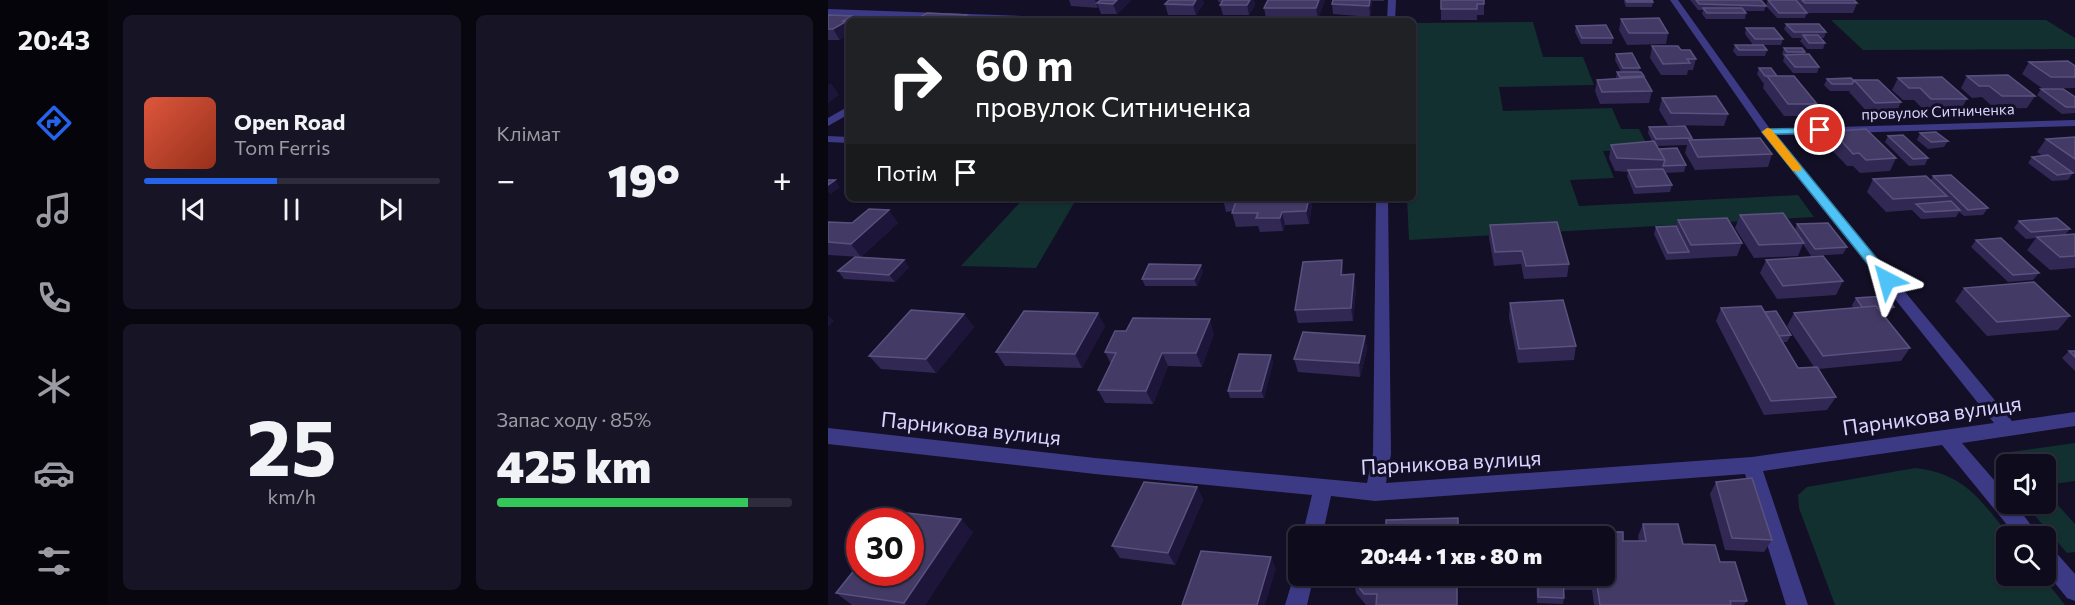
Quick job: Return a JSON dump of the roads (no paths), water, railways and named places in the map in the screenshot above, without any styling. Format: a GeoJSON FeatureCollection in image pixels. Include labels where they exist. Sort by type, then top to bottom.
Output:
{"type":"FeatureCollection","features":[{"type":"Feature","properties":{"kind":"street"},"geometry":{"type":"LineString","coordinates":[[1391,18],[1392,0]]}},
{"type":"Feature","properties":{"kind":"street"},"geometry":{"type":"LineString","coordinates":[[1674,0],[1767,132],[2008,428]]}},
{"type":"Feature","properties":{"kind":"street"},"geometry":{"type":"LineString","coordinates":[[828,12],[961,18]]}},
{"type":"Feature","properties":{"kind":"street"},"geometry":{"type":"LineString","coordinates":[[828,123],[846,111]]}},
{"type":"Feature","properties":{"kind":"street","name":"провулок Ситниченка"},"geometry":{"type":"LineString","coordinates":[[1767,132],[2075,123]]}},
{"type":"Feature","properties":{"kind":"street"},"geometry":{"type":"LineString","coordinates":[[828,139],[846,140]]}},
{"type":"Feature","properties":{"kind":"street"},"geometry":{"type":"LineString","coordinates":[[1375,492],[1382,454],[1382,201]]}},
{"type":"Feature","properties":{"kind":"street","name":"Парникова вулиця"},"geometry":{"type":"LineString","coordinates":[[828,436],[1323,489],[1375,492],[1752,465],[2075,419]]}},
{"type":"Feature","properties":{"kind":"street"},"geometry":{"type":"LineString","coordinates":[[1946,436],[2021,526]]}},
{"type":"Feature","properties":{"kind":"street"},"geometry":{"type":"LineString","coordinates":[[1752,465],[1797,605]]}},
{"type":"Feature","properties":{"kind":"street"},"geometry":{"type":"LineString","coordinates":[[1315,526],[1323,489]]}},
{"type":"Feature","properties":{"kind":"street"},"geometry":{"type":"LineString","coordinates":[[2056,568],[2075,590]]}},
{"type":"Feature","properties":{"kind":"street"},"geometry":{"type":"LineString","coordinates":[[1296,605],[1301,586]]}}]}
